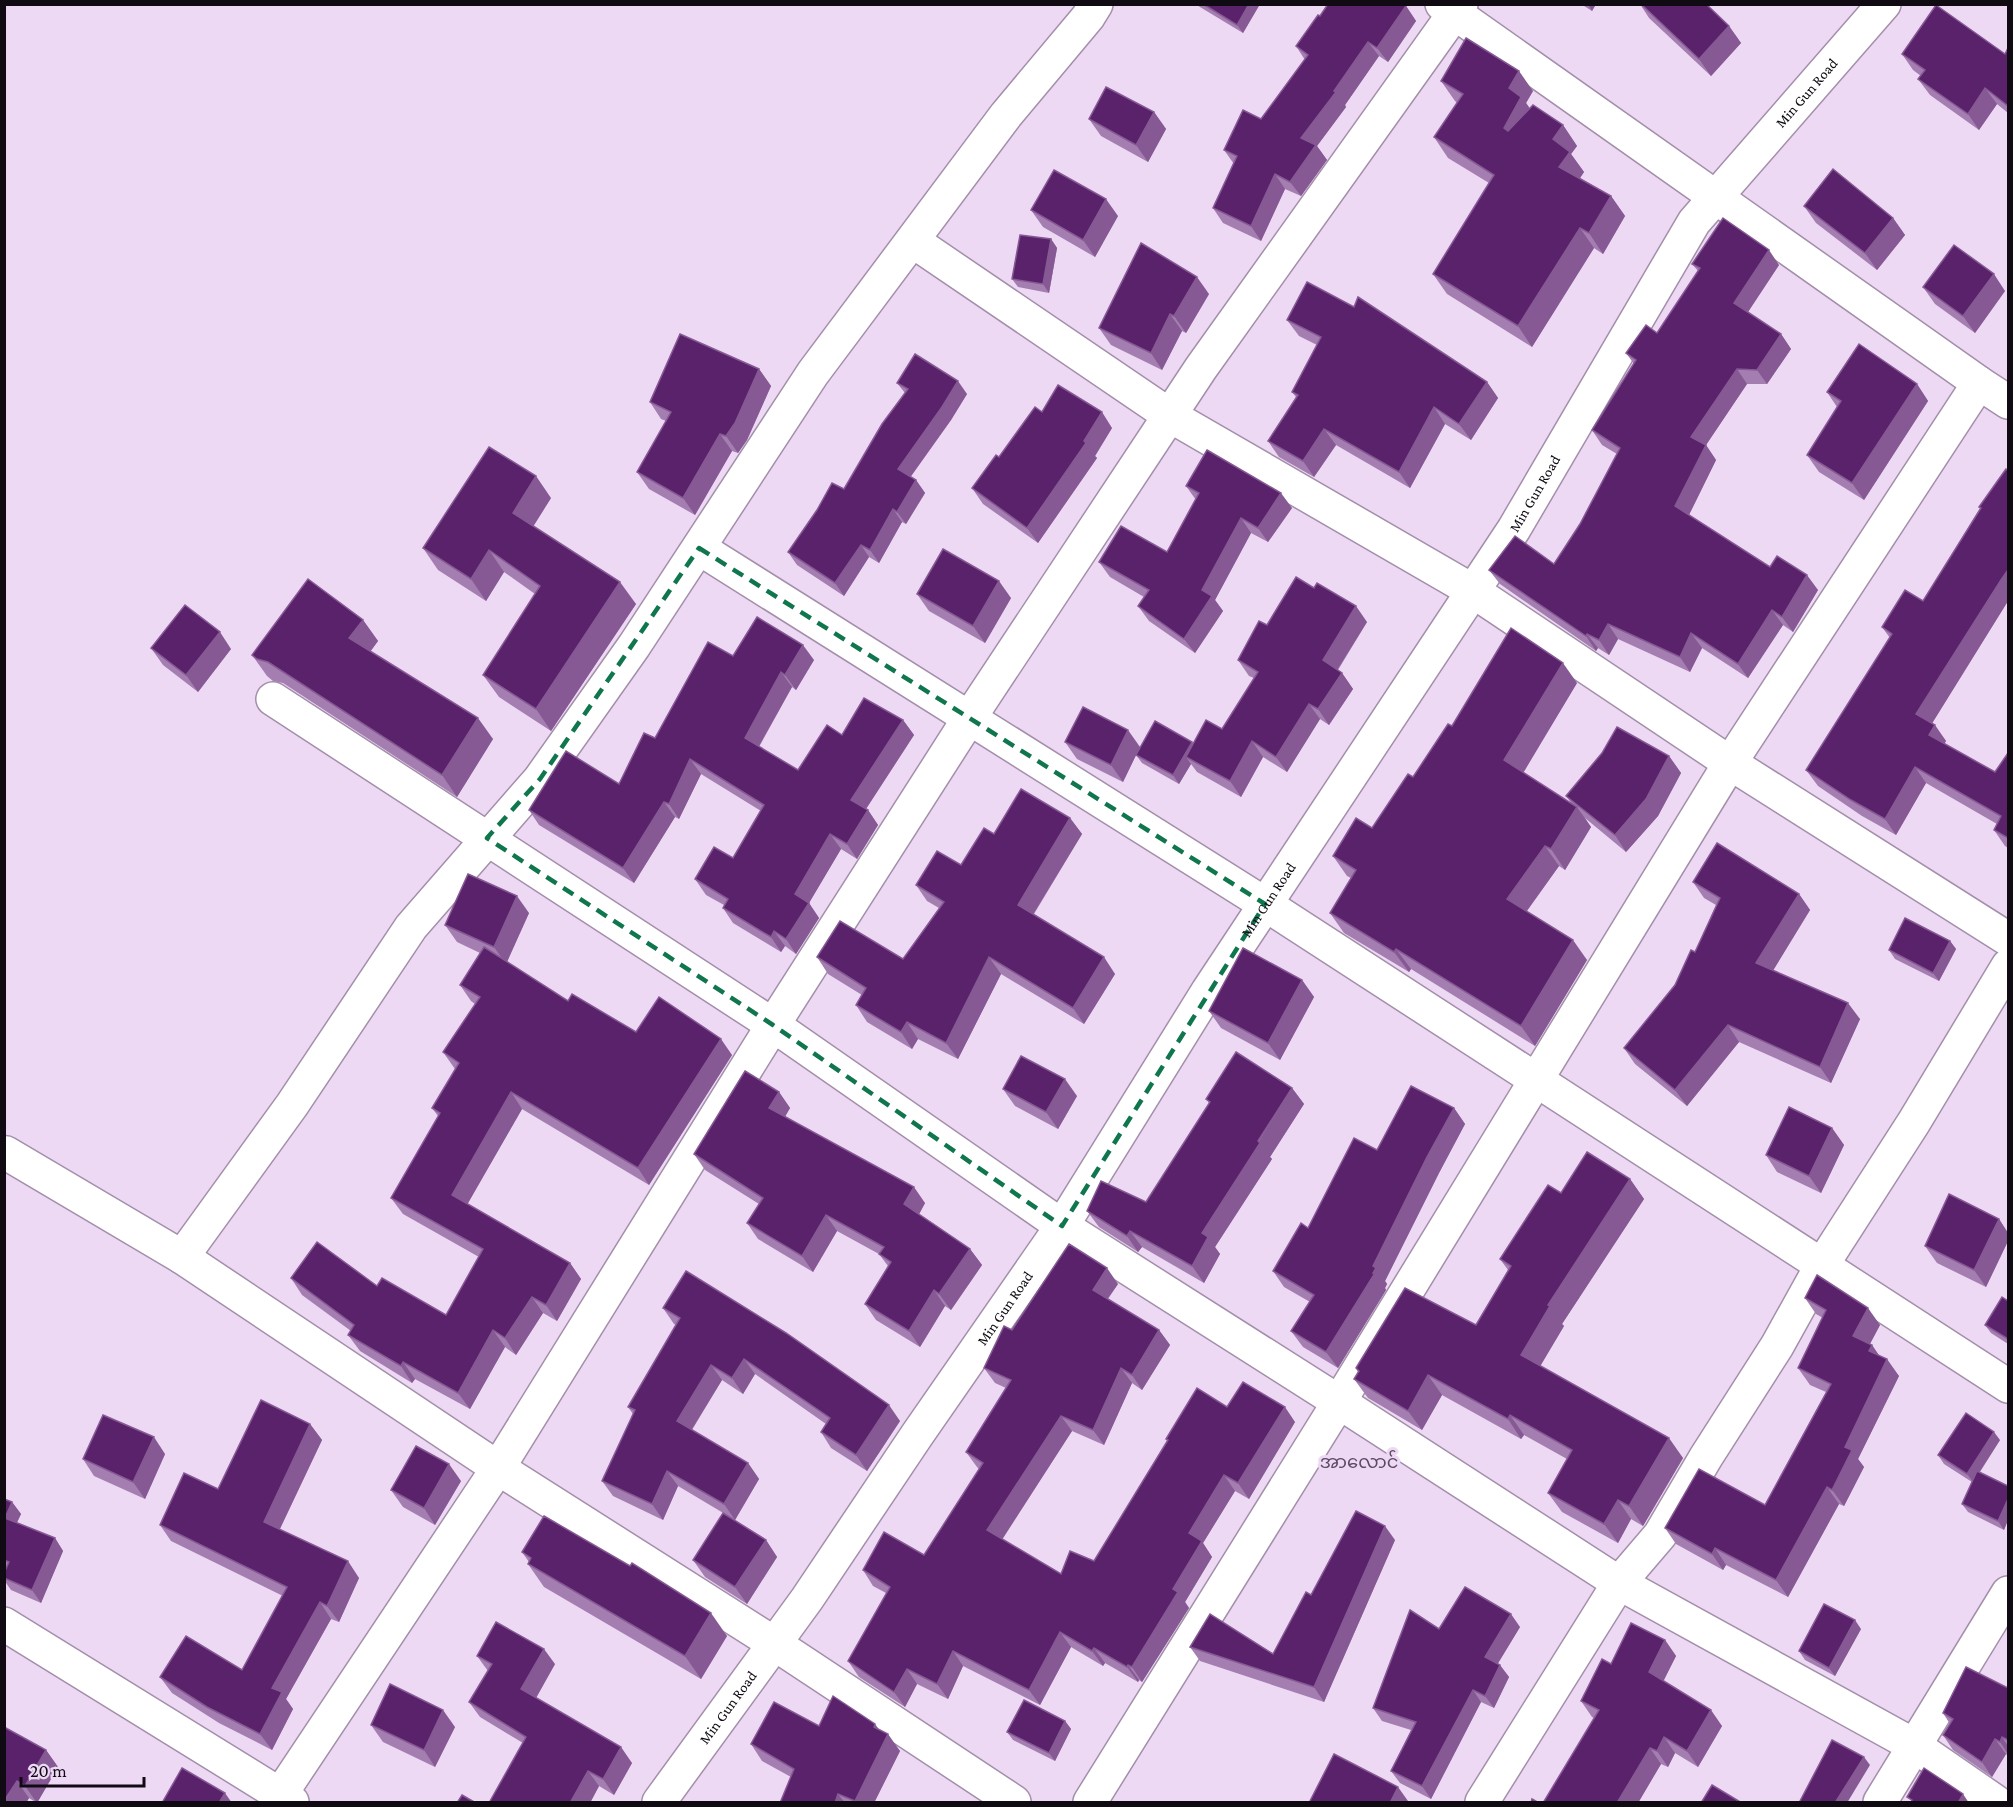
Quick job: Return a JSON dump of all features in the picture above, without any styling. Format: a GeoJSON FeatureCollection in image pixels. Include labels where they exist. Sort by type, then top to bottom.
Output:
{"type":"FeatureCollection","features":[{"type":"Feature","properties":{"kind":"street"},"geometry":{"type":"LineString","coordinates":[[182,1257],[292,1105],[411,927],[540,779],[634,646],[813,373],[1006,115],[1088,17],[1096,4]]}},
{"type":"Feature","properties":{"kind":"street","name":"Min Gun Road"},"geometry":{"type":"LineString","coordinates":[[660,1803],[775,1644],[1062,1226],[1208,991],[1514,529],[1694,222],[1884,4]]}},
{"type":"Feature","properties":{"kind":"street"},"geometry":{"type":"LineString","coordinates":[[4,1623],[286,1799],[498,1468],[773,1025],[970,717],[1169,415],[1452,7],[1716,197],[2008,402]]}},
{"type":"Feature","properties":{"kind":"street"},"geometry":{"type":"LineString","coordinates":[[913,241],[1169,415],[1473,591],[1730,763],[2008,939]]}},
{"type":"Feature","properties":{"kind":"street"},"geometry":{"type":"LineString","coordinates":[[1090,1803],[1339,1402],[1730,763],[1979,383]]}},
{"type":"Feature","properties":{"kind":"street"},"geometry":{"type":"LineString","coordinates":[[699,548],[1265,904],[2008,1386]]}},
{"type":"Feature","properties":{"kind":"street"},"geometry":{"type":"LineString","coordinates":[[273,699],[773,1025],[1062,1226],[1619,1583],[1915,1746],[1996,1803]]}},
{"type":"Feature","properties":{"kind":"street"},"geometry":{"type":"LineString","coordinates":[[1482,1803],[1619,1583],[1660,1535],[1706,1457],[1777,1346],[1822,1265],[1914,1122],[2008,966]]}},
{"type":"Feature","properties":{"kind":"street"},"geometry":{"type":"LineString","coordinates":[[4,1154],[16,1158],[182,1257],[498,1468],[775,1644],[1014,1803]]}},
{"type":"Feature","properties":{"kind":"street"},"geometry":{"type":"LineString","coordinates":[[1880,1803],[2008,1593]]}},
{"type":"Feature","properties":{"kind":"highlighted area"},"geometry":{"type":"Polygon","coordinates":[[[699,548],[1265,904],[1062,1226],[773,1025],[487,838],[540,779],[699,548]]]}},
{"type":"Feature","properties":{"kind":"building"},"geometry":{"type":"Polygon","coordinates":[[[1203,4],[1249,4],[1237,25],[1203,4]]]}},
{"type":"Feature","properties":{"kind":"building"},"geometry":{"type":"Polygon","coordinates":[[[1328,4],[1403,4],[1406,6],[1377,48],[1368,42],[1334,91],[1336,92],[1301,138],[1316,145],[1290,182],[1275,174],[1251,226],[1213,208],[1237,156],[1224,150],[1243,110],[1261,119],[1308,55],[1296,46],[1328,4]]]}},
{"type":"Feature","properties":{"kind":"building"},"geometry":{"type":"Polygon","coordinates":[[[1641,4],[1706,4],[1729,26],[1699,59],[1641,4]]]}},
{"type":"Feature","properties":{"kind":"building"},"geometry":{"type":"Polygon","coordinates":[[[1936,5],[2005,54],[2008,48],[2008,106],[1985,88],[1968,114],[1918,79],[1925,70],[1902,54],[1936,5]]]}},
{"type":"Feature","properties":{"kind":"building"},"geometry":{"type":"Polygon","coordinates":[[[1466,38],[1519,71],[1509,88],[1521,97],[1504,128],[1508,131],[1533,105],[1563,125],[1553,139],[1570,152],[1559,167],[1611,196],[1589,233],[1580,228],[1518,326],[1433,274],[1494,175],[1434,137],[1463,94],[1441,81],[1466,38]]]}},
{"type":"Feature","properties":{"kind":"building"},"geometry":{"type":"Polygon","coordinates":[[[1106,87],[1154,112],[1136,145],[1089,119],[1106,87]]]}},
{"type":"Feature","properties":{"kind":"building"},"geometry":{"type":"Polygon","coordinates":[[[1833,169],[1893,218],[1865,253],[1804,206],[1833,169]]]}},
{"type":"Feature","properties":{"kind":"building"},"geometry":{"type":"Polygon","coordinates":[[[1054,170],[1106,199],[1083,240],[1031,210],[1054,170]]]}},
{"type":"Feature","properties":{"kind":"building"},"geometry":{"type":"Polygon","coordinates":[[[1723,218],[1769,250],[1734,303],[1781,334],[1757,370],[1737,369],[1691,437],[1706,445],[1675,506],[1770,567],[1777,556],[1807,575],[1782,617],[1772,610],[1738,664],[1691,633],[1680,657],[1608,624],[1599,640],[1587,634],[1586,636],[1489,570],[1515,536],[1554,564],[1580,524],[1620,448],[1592,430],[1636,360],[1626,353],[1646,325],[1657,333],[1700,268],[1692,264],[1723,218]]]}},
{"type":"Feature","properties":{"kind":"building"},"geometry":{"type":"Polygon","coordinates":[[[1020,235],[1051,239],[1043,284],[1012,279],[1020,235]]]}},
{"type":"Feature","properties":{"kind":"building"},"geometry":{"type":"Polygon","coordinates":[[[1141,243],[1197,277],[1174,316],[1170,314],[1151,353],[1099,328],[1141,243]]]}},
{"type":"Feature","properties":{"kind":"building"},"geometry":{"type":"Polygon","coordinates":[[[1954,245],[1994,274],[1963,316],[1923,287],[1954,245]]]}},
{"type":"Feature","properties":{"kind":"building"},"geometry":{"type":"Polygon","coordinates":[[[1307,282],[1354,307],[1358,297],[1487,382],[1459,424],[1434,407],[1399,472],[1324,429],[1303,461],[1268,441],[1298,395],[1292,392],[1321,337],[1287,320],[1307,282]]]}},
{"type":"Feature","properties":{"kind":"building"},"geometry":{"type":"Polygon","coordinates":[[[680,334],[759,369],[735,423],[726,436],[720,434],[683,498],[637,472],[671,412],[650,402],[680,334]]]}},
{"type":"Feature","properties":{"kind":"building"},"geometry":{"type":"Polygon","coordinates":[[[1859,344],[1917,384],[1852,483],[1807,455],[1841,401],[1827,392],[1859,344]]]}},
{"type":"Feature","properties":{"kind":"building"},"geometry":{"type":"Polygon","coordinates":[[[915,354],[958,381],[898,469],[916,480],[897,512],[893,509],[870,550],[861,545],[835,583],[788,552],[817,510],[832,483],[844,489],[882,424],[908,389],[897,383],[915,354]]]}},
{"type":"Feature","properties":{"kind":"building"},"geometry":{"type":"Polygon","coordinates":[[[1058,385],[1102,412],[1084,441],[1086,443],[1027,528],[972,488],[996,455],[999,457],[1035,407],[1042,412],[1058,385]]]}},
{"type":"Feature","properties":{"kind":"building"},"geometry":{"type":"Polygon","coordinates":[[[489,447],[536,476],[513,513],[620,582],[536,709],[483,675],[540,586],[489,550],[471,579],[423,548],[489,447]]]}},
{"type":"Feature","properties":{"kind":"building"},"geometry":{"type":"Polygon","coordinates":[[[1207,450],[1281,493],[1258,528],[1241,518],[1202,590],[1212,596],[1184,639],[1138,606],[1149,590],[1099,562],[1121,526],[1167,552],[1199,493],[1186,486],[1207,450]]]}},
{"type":"Feature","properties":{"kind":"building"},"geometry":{"type":"Polygon","coordinates":[[[2006,469],[2008,471],[2008,570],[1916,714],[1935,725],[1929,735],[1995,772],[2008,753],[2008,838],[1994,830],[2001,816],[1915,767],[1885,819],[1806,770],[1892,634],[1882,627],[1905,590],[1923,601],[1981,508],[1979,507],[2006,469]]]}},
{"type":"Feature","properties":{"kind":"building"},"geometry":{"type":"Polygon","coordinates":[[[943,549],[999,581],[973,626],[917,594],[943,549]]]}},
{"type":"Feature","properties":{"kind":"building"},"geometry":{"type":"Polygon","coordinates":[[[1296,577],[1314,588],[1317,583],[1356,606],[1323,660],[1342,673],[1318,709],[1309,704],[1276,757],[1252,741],[1230,781],[1186,757],[1206,720],[1222,729],[1258,672],[1238,660],[1259,621],[1267,625],[1296,577]]]}},
{"type":"Feature","properties":{"kind":"building"},"geometry":{"type":"Polygon","coordinates":[[[308,579],[363,620],[349,638],[478,718],[442,775],[268,662],[252,655],[308,579]]]}},
{"type":"Feature","properties":{"kind":"building"},"geometry":{"type":"Polygon","coordinates":[[[185,605],[220,632],[186,675],[151,648],[185,605]]]}},
{"type":"Feature","properties":{"kind":"building"},"geometry":{"type":"Polygon","coordinates":[[[757,617],[803,645],[785,675],[781,672],[745,738],[798,770],[827,725],[842,735],[864,698],[903,720],[851,800],[868,810],[847,844],[830,834],[795,894],[809,903],[786,939],[774,931],[771,937],[723,908],[728,899],[695,879],[714,847],[733,858],[764,805],[690,759],[669,804],[664,802],[623,868],[529,810],[566,751],[619,784],[644,733],[655,738],[708,642],[733,656],[757,617]]]}},
{"type":"Feature","properties":{"kind":"building"},"geometry":{"type":"Polygon","coordinates":[[[1511,628],[1563,663],[1504,760],[1577,807],[1551,849],[1545,846],[1507,899],[1573,940],[1521,1026],[1396,949],[1394,952],[1330,913],[1356,870],[1333,856],[1356,818],[1372,828],[1408,774],[1413,777],[1448,724],[1452,726],[1511,628]]]}},
{"type":"Feature","properties":{"kind":"building"},"geometry":{"type":"Polygon","coordinates":[[[1083,707],[1128,730],[1111,765],[1065,742],[1083,707]]]}},
{"type":"Feature","properties":{"kind":"building"},"geometry":{"type":"Polygon","coordinates":[[[1155,721],[1192,742],[1173,775],[1136,755],[1155,721]]]}},
{"type":"Feature","properties":{"kind":"building"},"geometry":{"type":"Polygon","coordinates":[[[1617,727],[1669,756],[1646,799],[1615,835],[1566,796],[1602,753],[1617,727]]]}},
{"type":"Feature","properties":{"kind":"building"},"geometry":{"type":"Polygon","coordinates":[[[1021,789],[1070,818],[1018,905],[1104,957],[1073,1008],[989,957],[946,1043],[907,1022],[901,1032],[856,1005],[866,988],[817,957],[840,921],[903,959],[944,902],[916,885],[937,851],[961,865],[984,828],[994,834],[1021,789]]]}},
{"type":"Feature","properties":{"kind":"building"},"geometry":{"type":"Polygon","coordinates":[[[1717,843],[1799,894],[1756,963],[1848,1003],[1820,1067],[1728,1025],[1675,1090],[1624,1048],[1675,985],[1691,950],[1695,952],[1720,898],[1693,882],[1717,843]]]}},
{"type":"Feature","properties":{"kind":"building"},"geometry":{"type":"Polygon","coordinates":[[[468,874],[517,896],[494,947],[445,925],[468,874]]]}},
{"type":"Feature","properties":{"kind":"building"},"geometry":{"type":"Polygon","coordinates":[[[1905,918],[1950,941],[1933,973],[1889,950],[1905,918]]]}},
{"type":"Feature","properties":{"kind":"building"},"geometry":{"type":"Polygon","coordinates":[[[484,947],[568,1001],[572,994],[636,1032],[659,997],[721,1039],[638,1168],[511,1092],[452,1195],[570,1263],[546,1305],[532,1297],[505,1338],[493,1330],[458,1393],[403,1362],[401,1366],[348,1335],[354,1325],[291,1278],[317,1242],[377,1286],[382,1278],[446,1315],[483,1249],[391,1198],[440,1113],[432,1108],[459,1063],[443,1052],[480,997],[460,985],[484,947]]]}},
{"type":"Feature","properties":{"kind":"building"},"geometry":{"type":"Polygon","coordinates":[[[1243,948],[1302,980],[1268,1043],[1209,1011],[1243,948]]]}},
{"type":"Feature","properties":{"kind":"building"},"geometry":{"type":"Polygon","coordinates":[[[1236,1052],[1292,1088],[1258,1141],[1260,1143],[1202,1233],[1208,1237],[1192,1266],[1130,1231],[1127,1236],[1087,1211],[1101,1181],[1146,1202],[1210,1102],[1206,1099],[1236,1052]]]}},
{"type":"Feature","properties":{"kind":"building"},"geometry":{"type":"Polygon","coordinates":[[[1021,1056],[1065,1079],[1046,1112],[1003,1089],[1021,1056]]]}},
{"type":"Feature","properties":{"kind":"building"},"geometry":{"type":"Polygon","coordinates":[[[745,1071],[779,1092],[769,1108],[914,1187],[904,1204],[970,1249],[939,1294],[934,1290],[909,1331],[865,1304],[891,1262],[879,1254],[884,1247],[826,1215],[802,1256],[747,1223],[763,1198],[694,1154],[745,1071]]]}},
{"type":"Feature","properties":{"kind":"building"},"geometry":{"type":"Polygon","coordinates":[[[1411,1086],[1454,1108],[1373,1266],[1376,1268],[1373,1273],[1375,1273],[1326,1352],[1291,1331],[1314,1295],[1273,1271],[1301,1223],[1308,1228],[1354,1138],[1377,1150],[1411,1086]]]}},
{"type":"Feature","properties":{"kind":"building"},"geometry":{"type":"Polygon","coordinates":[[[1789,1107],[1832,1128],[1809,1176],[1766,1155],[1789,1107]]]}},
{"type":"Feature","properties":{"kind":"building"},"geometry":{"type":"Polygon","coordinates":[[[1587,1152],[1630,1179],[1548,1305],[1550,1306],[1521,1355],[1669,1438],[1629,1506],[1618,1500],[1604,1524],[1548,1493],[1572,1450],[1510,1415],[1508,1419],[1428,1375],[1408,1411],[1354,1379],[1359,1371],[1356,1368],[1405,1288],[1476,1325],[1511,1266],[1500,1259],[1548,1185],[1561,1193],[1587,1152]]]}},
{"type":"Feature","properties":{"kind":"building"},"geometry":{"type":"Polygon","coordinates":[[[1949,1194],[1999,1219],[1974,1270],[1925,1246],[1949,1194]]]}},
{"type":"Feature","properties":{"kind":"building"},"geometry":{"type":"Polygon","coordinates":[[[1069,1244],[1107,1268],[1093,1290],[1159,1330],[1132,1375],[1121,1368],[1093,1430],[1061,1416],[987,1530],[1061,1574],[1070,1551],[1094,1561],[1197,1388],[1227,1407],[1243,1382],[1285,1407],[1238,1483],[1224,1475],[1189,1533],[1202,1541],[1173,1589],[1178,1592],[1132,1667],[1128,1665],[1127,1667],[1094,1648],[1092,1651],[1060,1632],[1029,1690],[953,1651],[937,1684],[907,1669],[894,1692],[848,1661],[890,1587],[863,1570],[884,1532],[924,1555],[983,1463],[966,1452],[1011,1380],[984,1368],[1004,1326],[1012,1330],[1069,1244]]]}},
{"type":"Feature","properties":{"kind":"building"},"geometry":{"type":"Polygon","coordinates":[[[686,1271],[786,1333],[889,1405],[856,1455],[821,1432],[830,1418],[744,1359],[732,1378],[711,1365],[677,1421],[748,1463],[724,1504],[667,1471],[652,1504],[602,1481],[635,1410],[628,1407],[680,1318],[663,1308],[686,1271]]]}},
{"type":"Feature","properties":{"kind":"building"},"geometry":{"type":"Polygon","coordinates":[[[1817,1275],[1868,1308],[1853,1336],[1872,1345],[1869,1351],[1887,1359],[1845,1447],[1852,1450],[1832,1490],[1827,1487],[1776,1580],[1715,1548],[1712,1554],[1665,1528],[1699,1469],[1765,1505],[1831,1384],[1798,1368],[1826,1310],[1805,1298],[1817,1275]]]}},
{"type":"Feature","properties":{"kind":"building"},"geometry":{"type":"Polygon","coordinates":[[[2002,1297],[2008,1301],[2008,1339],[1985,1325],[2002,1297]]]}},
{"type":"Feature","properties":{"kind":"building"},"geometry":{"type":"Polygon","coordinates":[[[261,1400],[310,1424],[264,1522],[348,1561],[327,1606],[320,1602],[272,1688],[282,1692],[260,1734],[207,1707],[160,1677],[186,1636],[242,1670],[287,1587],[160,1525],[184,1473],[218,1489],[261,1400]]]}},
{"type":"Feature","properties":{"kind":"building"},"geometry":{"type":"Polygon","coordinates":[[[1966,1413],[1994,1432],[1967,1474],[1938,1455],[1966,1413]]]}},
{"type":"Feature","properties":{"kind":"building"},"geometry":{"type":"Polygon","coordinates":[[[103,1415],[154,1437],[133,1482],[83,1459],[103,1415]]]}},
{"type":"Feature","properties":{"kind":"building"},"geometry":{"type":"Polygon","coordinates":[[[416,1446],[449,1464],[424,1508],[391,1490],[416,1446]]]}},
{"type":"Feature","properties":{"kind":"building"},"geometry":{"type":"Polygon","coordinates":[[[1977,1471],[2008,1486],[2008,1499],[1998,1521],[1962,1504],[1977,1471]]]}},
{"type":"Feature","properties":{"kind":"building"},"geometry":{"type":"Polygon","coordinates":[[[4,1499],[12,1502],[5,1518],[55,1538],[32,1590],[4,1578],[9,1562],[4,1560],[4,1499]]]}},
{"type":"Feature","properties":{"kind":"building"},"geometry":{"type":"Polygon","coordinates":[[[1356,1511],[1385,1526],[1314,1687],[1190,1647],[1210,1614],[1273,1654],[1306,1592],[1311,1595],[1356,1511]]]}},
{"type":"Feature","properties":{"kind":"building"},"geometry":{"type":"Polygon","coordinates":[[[723,1513],[766,1540],[735,1587],[693,1560],[723,1513]]]}},
{"type":"Feature","properties":{"kind":"building"},"geometry":{"type":"Polygon","coordinates":[[[544,1516],[630,1566],[632,1563],[711,1613],[685,1656],[528,1564],[531,1558],[522,1552],[544,1516]]]}},
{"type":"Feature","properties":{"kind":"building"},"geometry":{"type":"Polygon","coordinates":[[[1465,1587],[1511,1614],[1485,1657],[1500,1665],[1485,1696],[1473,1690],[1422,1786],[1391,1771],[1416,1722],[1373,1708],[1410,1610],[1439,1629],[1465,1587]]]}},
{"type":"Feature","properties":{"kind":"building"},"geometry":{"type":"Polygon","coordinates":[[[1824,1604],[1855,1620],[1829,1668],[1799,1651],[1824,1604]]]}},
{"type":"Feature","properties":{"kind":"building"},"geometry":{"type":"Polygon","coordinates":[[[496,1622],[544,1649],[521,1689],[621,1747],[603,1779],[588,1771],[570,1803],[489,1803],[526,1737],[469,1702],[492,1664],[477,1656],[496,1622]]]}},
{"type":"Feature","properties":{"kind":"building"},"geometry":{"type":"Polygon","coordinates":[[[1631,1623],[1665,1640],[1649,1672],[1711,1710],[1687,1751],[1664,1737],[1657,1751],[1650,1748],[1617,1803],[1543,1803],[1599,1710],[1581,1701],[1602,1659],[1611,1664],[1631,1623]]]}},
{"type":"Feature","properties":{"kind":"building"},"geometry":{"type":"Polygon","coordinates":[[[1966,1667],[2008,1688],[2008,1740],[2002,1737],[2000,1742],[1995,1739],[1982,1762],[1943,1735],[1953,1719],[1943,1713],[1966,1667]]]}},
{"type":"Feature","properties":{"kind":"building"},"geometry":{"type":"Polygon","coordinates":[[[390,1684],[443,1710],[424,1750],[371,1725],[390,1684]]]}},
{"type":"Feature","properties":{"kind":"building"},"geometry":{"type":"Polygon","coordinates":[[[833,1696],[875,1724],[874,1727],[888,1734],[855,1801],[838,1794],[835,1803],[780,1803],[794,1769],[751,1744],[774,1702],[819,1726],[833,1696]]]}},
{"type":"Feature","properties":{"kind":"building"},"geometry":{"type":"Polygon","coordinates":[[[1024,1700],[1065,1721],[1049,1753],[1007,1732],[1024,1700]]]}},
{"type":"Feature","properties":{"kind":"building"},"geometry":{"type":"Polygon","coordinates":[[[4,1727],[46,1750],[25,1786],[17,1781],[4,1801],[4,1727]]]}},
{"type":"Feature","properties":{"kind":"building"},"geometry":{"type":"Polygon","coordinates":[[[1832,1740],[1864,1757],[1835,1803],[1799,1803],[1832,1740]]]}},
{"type":"Feature","properties":{"kind":"building"},"geometry":{"type":"Polygon","coordinates":[[[1334,1754],[1398,1787],[1390,1803],[1309,1803],[1334,1754]]]}},
{"type":"Feature","properties":{"kind":"building"},"geometry":{"type":"Polygon","coordinates":[[[182,1768],[225,1793],[219,1803],[162,1803],[182,1768]]]}},
{"type":"Feature","properties":{"kind":"building"},"geometry":{"type":"Polygon","coordinates":[[[1924,1768],[1963,1794],[1958,1803],[1911,1803],[1912,1800],[1907,1797],[1924,1768]]]}},
{"type":"Feature","properties":{"kind":"building"},"geometry":{"type":"Polygon","coordinates":[[[1712,1785],[1742,1803],[1701,1803],[1712,1785]]]}},
{"type":"Feature","properties":{"kind":"building"},"geometry":{"type":"Polygon","coordinates":[[[462,1795],[476,1803],[457,1803],[462,1795]]]}},
{"type":"Feature","properties":{"kind":"district","name":"အာလောင်"},"geometry":{"type":"Point","coordinates":[1359,1462]}}]}
